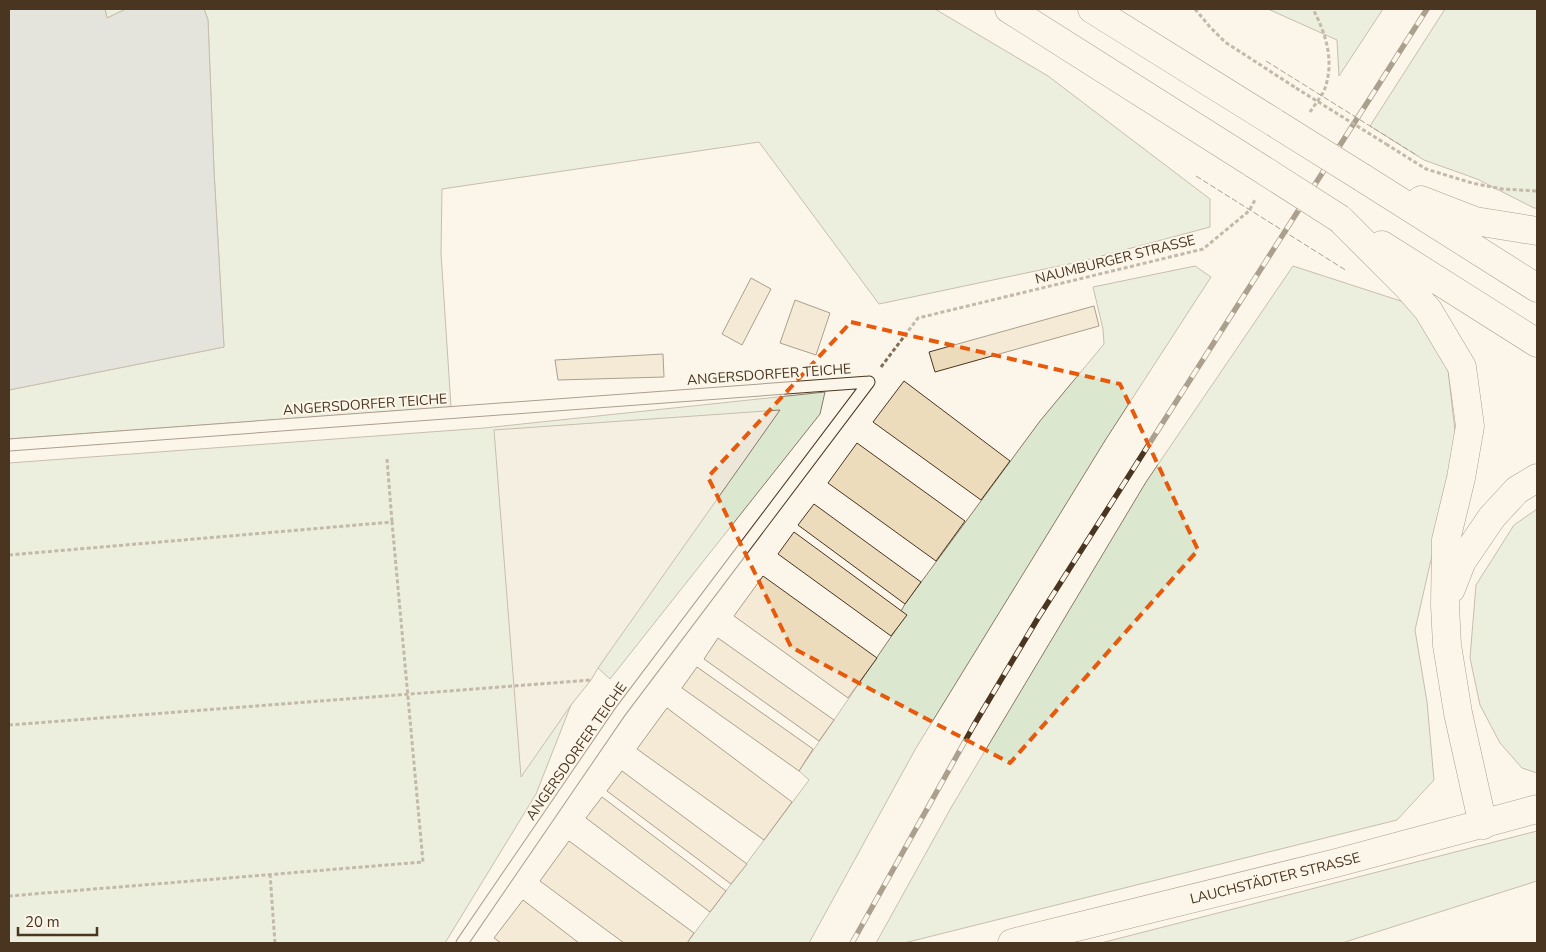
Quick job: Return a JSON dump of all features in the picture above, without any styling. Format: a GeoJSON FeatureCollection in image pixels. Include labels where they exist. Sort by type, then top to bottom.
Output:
{"type":"FeatureCollection","features":[{"type":"Feature","properties":{"kind":"main road"},"geometry":{"type":"LineString","coordinates":[[1009,9],[1537,343]]}},
{"type":"Feature","properties":{"kind":"main road"},"geometry":{"type":"LineString","coordinates":[[1092,9],[1537,288]]}},
{"type":"Feature","properties":{"kind":"main road"},"geometry":{"type":"LineString","coordinates":[[1364,178],[1475,221],[1537,231]]}},
{"type":"Feature","properties":{"kind":"main road"},"geometry":{"type":"LineString","coordinates":[[1340,219],[1406,285],[1428,310],[1462,367],[1470,426],[1461,478],[1446,540],[1445,605],[1447,645],[1458,713],[1483,825]]}},
{"type":"Feature","properties":{"kind":"main road"},"geometry":{"type":"LineString","coordinates":[[1445,605],[1462,561],[1492,517],[1518,490],[1537,478]]}},
{"type":"Feature","properties":{"kind":"main road","name":"LAUCHSTÄDTER STRASSE"},"geometry":{"type":"LineString","coordinates":[[1012,943],[1336,864],[1537,809]]}},
{"type":"Feature","properties":{"kind":"lane","name":"ANGERSDORFER TEICHE"},"geometry":{"type":"LineString","coordinates":[[9,446],[869,382]]}},
{"type":"Feature","properties":{"kind":"lane","name":"ANGERSDORFER TEICHE"},"geometry":{"type":"LineString","coordinates":[[462,943],[620,712],[869,382]]}},
{"type":"Feature","properties":{"kind":"path"},"geometry":{"type":"LineString","coordinates":[[1195,9],[1226,42],[1426,169],[1502,189],[1537,190]]}},
{"type":"Feature","properties":{"kind":"path"},"geometry":{"type":"LineString","coordinates":[[1306,119],[1326,86],[1329,53],[1322,25],[1313,9]]}},
{"type":"Feature","properties":{"kind":"path","name":"NAUMBURGER STRASSE"},"geometry":{"type":"LineString","coordinates":[[869,382],[918,318],[1203,249],[1249,211],[1259,194]]}},
{"type":"Feature","properties":{"kind":"path"},"geometry":{"type":"LineString","coordinates":[[9,896],[423,862],[387,459]]}},
{"type":"Feature","properties":{"kind":"path"},"geometry":{"type":"LineString","coordinates":[[9,555],[392,522]]}},
{"type":"Feature","properties":{"kind":"path"},"geometry":{"type":"LineString","coordinates":[[9,725],[591,680]]}},
{"type":"Feature","properties":{"kind":"path"},"geometry":{"type":"LineString","coordinates":[[270,874],[275,943]]}},
{"type":"Feature","properties":{"kind":"highlighted area"},"geometry":{"type":"Polygon","coordinates":[[[851,322],[1120,384],[1198,550],[1010,763],[791,647],[708,477],[851,322]]]}},
{"type":"Feature","properties":{"kind":"green space"},"geometry":{"type":"Polygon","coordinates":[[[105,9],[126,9],[107,18],[105,9]]]}},
{"type":"Feature","properties":{"kind":"green space"},"geometry":{"type":"Polygon","coordinates":[[[204,9],[935,9],[1048,76],[1210,199],[1210,227],[1083,261],[879,304],[759,142],[442,189],[441,253],[451,407],[9,439],[9,390],[224,347],[208,20],[204,9]]]}},
{"type":"Feature","properties":{"kind":"green space"},"geometry":{"type":"Polygon","coordinates":[[[1268,9],[1383,9],[1339,76],[1337,40],[1268,9]]]}},
{"type":"Feature","properties":{"kind":"green space"},"geometry":{"type":"Polygon","coordinates":[[[1445,9],[1537,9],[1537,208],[1477,179],[1424,160],[1370,126],[1445,9]]]}},
{"type":"Feature","properties":{"kind":"green space"},"geometry":{"type":"Polygon","coordinates":[[[1195,266],[1211,277],[1106,439],[916,748],[809,943],[687,943],[809,780],[799,771],[906,615],[901,611],[905,604],[1040,421],[1104,344],[1103,329],[1093,287],[1195,266]]]}},
{"type":"Feature","properties":{"kind":"green space"},"geometry":{"type":"Polygon","coordinates":[[[1293,266],[1410,304],[1447,361],[1456,440],[1415,630],[1427,702],[1434,780],[1397,820],[904,943],[876,943],[952,806],[1146,482],[1293,266]]]}},
{"type":"Feature","properties":{"kind":"green space"},"geometry":{"type":"Polygon","coordinates":[[[825,392],[820,414],[610,679],[598,668],[752,440],[571,705],[536,794],[445,943],[9,943],[9,463],[484,428],[825,392]]]}},
{"type":"Feature","properties":{"kind":"green space"},"geometry":{"type":"Polygon","coordinates":[[[1537,509],[1537,773],[1522,768],[1500,743],[1480,705],[1470,658],[1476,585],[1514,525],[1537,509]]]}},
{"type":"Feature","properties":{"kind":"green space"},"geometry":{"type":"Polygon","coordinates":[[[1537,831],[1537,881],[1342,943],[1101,943],[1537,831]]]}},
{"type":"Feature","properties":{"kind":"shaded area"},"geometry":{"type":"Polygon","coordinates":[[[9,9],[105,9],[107,18],[126,9],[204,9],[208,20],[224,347],[9,390],[9,9]]]}},
{"type":"Feature","properties":{"kind":"shaded area"},"geometry":{"type":"Polygon","coordinates":[[[780,410],[591,680],[571,705],[521,777],[494,430],[780,410]]]}},
{"type":"Feature","properties":{"kind":"building"},"geometry":{"type":"Polygon","coordinates":[[[751,278],[771,289],[742,345],[722,334],[751,278]]]}},
{"type":"Feature","properties":{"kind":"building"},"geometry":{"type":"Polygon","coordinates":[[[795,300],[830,313],[816,355],[780,343],[795,300]]]}},
{"type":"Feature","properties":{"kind":"building"},"geometry":{"type":"Polygon","coordinates":[[[1094,306],[1099,326],[935,372],[929,352],[1094,306]]]}},
{"type":"Feature","properties":{"kind":"building"},"geometry":{"type":"Polygon","coordinates":[[[663,354],[664,377],[558,380],[555,360],[663,354]]]}},
{"type":"Feature","properties":{"kind":"building"},"geometry":{"type":"Polygon","coordinates":[[[904,381],[1010,461],[981,500],[873,422],[904,381]]]}},
{"type":"Feature","properties":{"kind":"building"},"geometry":{"type":"Polygon","coordinates":[[[857,443],[965,521],[936,561],[828,483],[857,443]]]}},
{"type":"Feature","properties":{"kind":"building"},"geometry":{"type":"Polygon","coordinates":[[[814,504],[921,582],[905,604],[798,525],[814,504]]]}},
{"type":"Feature","properties":{"kind":"building"},"geometry":{"type":"Polygon","coordinates":[[[794,532],[907,615],[891,636],[778,554],[794,532]]]}},
{"type":"Feature","properties":{"kind":"building"},"geometry":{"type":"Polygon","coordinates":[[[763,576],[877,658],[848,698],[734,616],[763,576]]]}},
{"type":"Feature","properties":{"kind":"building"},"geometry":{"type":"Polygon","coordinates":[[[718,638],[834,720],[819,741],[704,659],[718,638]]]}},
{"type":"Feature","properties":{"kind":"building"},"geometry":{"type":"Polygon","coordinates":[[[697,667],[813,749],[799,771],[682,688],[697,667]]]}},
{"type":"Feature","properties":{"kind":"building"},"geometry":{"type":"Polygon","coordinates":[[[667,708],[792,802],[764,840],[637,749],[667,708]]]}},
{"type":"Feature","properties":{"kind":"building"},"geometry":{"type":"Polygon","coordinates":[[[622,771],[747,864],[731,884],[607,791],[622,771]]]}},
{"type":"Feature","properties":{"kind":"building"},"geometry":{"type":"Polygon","coordinates":[[[602,797],[726,891],[710,912],[586,818],[602,797]]]}},
{"type":"Feature","properties":{"kind":"building"},"geometry":{"type":"Polygon","coordinates":[[[569,841],[694,933],[687,943],[624,943],[540,881],[569,841]]]}},
{"type":"Feature","properties":{"kind":"building"},"geometry":{"type":"Polygon","coordinates":[[[523,900],[579,943],[501,943],[494,938],[523,900]]]}},
{"type":"Feature","properties":{"kind":"railway"},"geometry":{"type":"LineString","coordinates":[[852,943],[974,725],[1038,618],[1427,9]]}},
{"type":"Feature","properties":{"kind":"fence"},"geometry":{"type":"LineString","coordinates":[[1266,61],[1418,156]]}},
{"type":"Feature","properties":{"kind":"fence"},"geometry":{"type":"LineString","coordinates":[[1196,176],[1347,271]]}}]}
